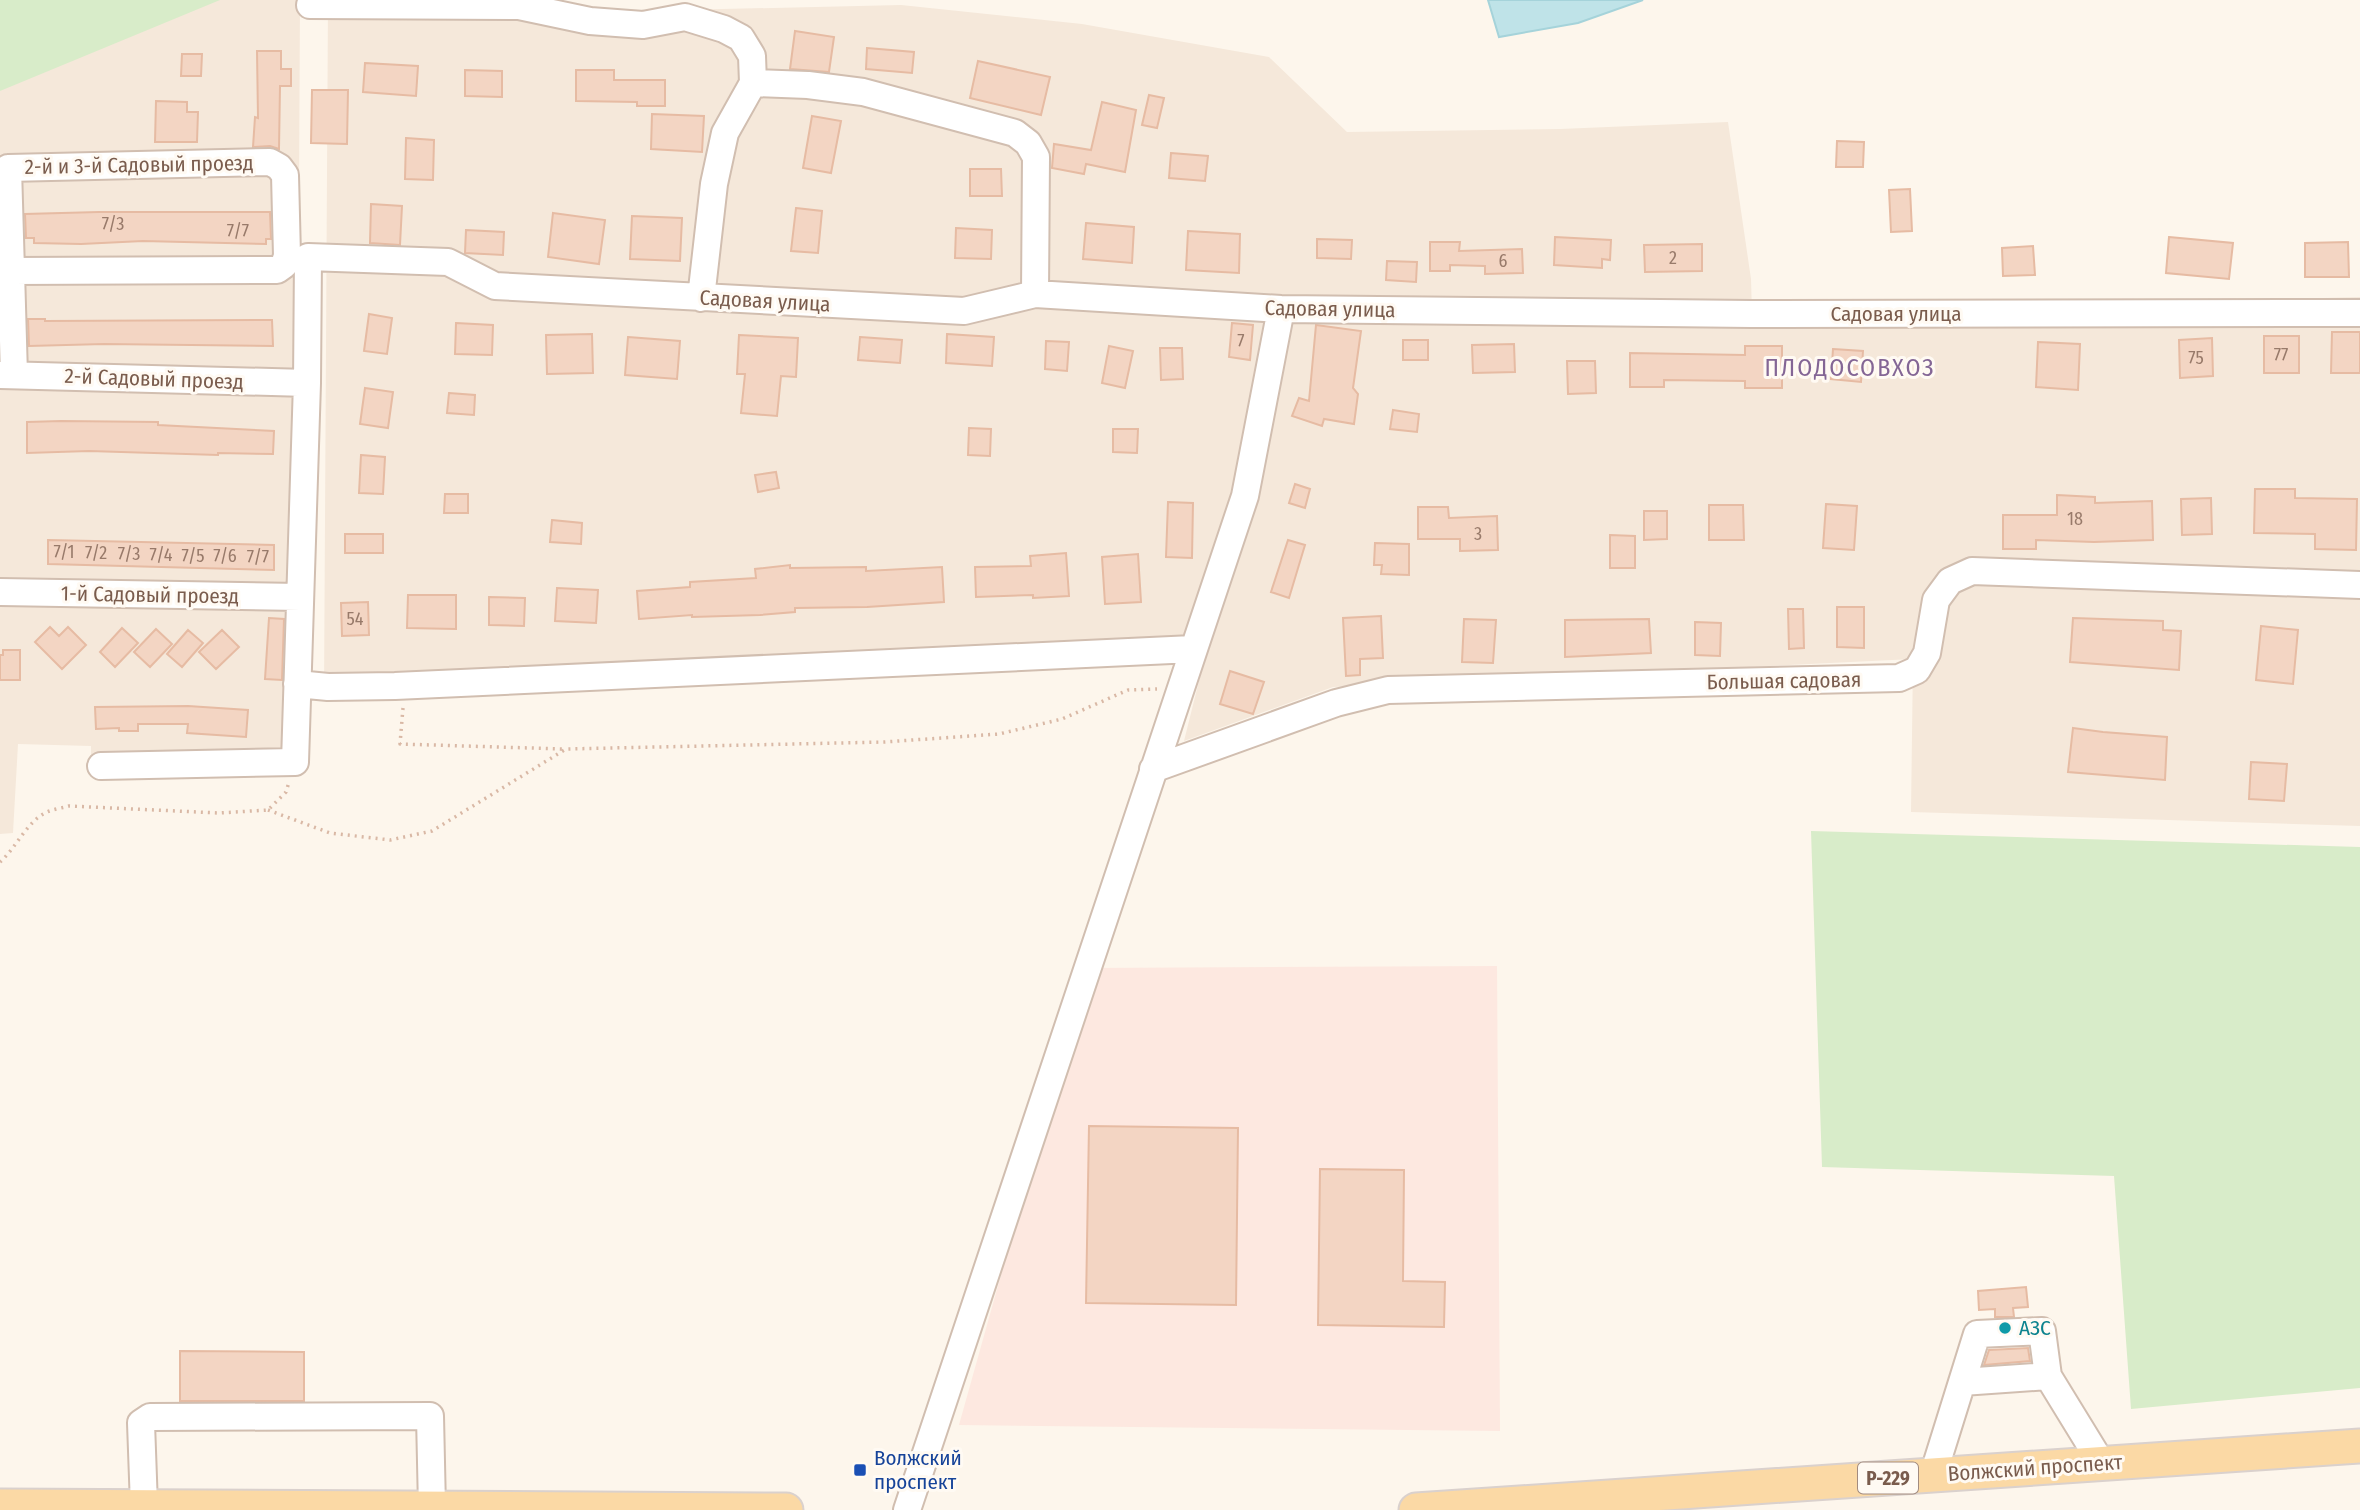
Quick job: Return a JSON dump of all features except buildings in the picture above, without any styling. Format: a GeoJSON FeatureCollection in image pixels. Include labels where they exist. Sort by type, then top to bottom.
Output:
{"type":"FeatureCollection","features":[{"type":"Feature","properties":{"kind":"main road","name":"Волжский проспект"},"geometry":{"type":"LineString","coordinates":[[1416,1510],[2360,1446]]}},
{"type":"Feature","properties":{"kind":"main road"},"geometry":{"type":"LineString","coordinates":[[0,1506],[786,1510]]}},
{"type":"Feature","properties":{"kind":"street"},"geometry":{"type":"LineString","coordinates":[[310,5],[519,6],[590,21],[643,24],[685,17],[724,29],[741,38],[752,56],[753,83],[725,133],[714,184],[701,298]]}},
{"type":"Feature","properties":{"kind":"street"},"geometry":{"type":"LineString","coordinates":[[753,83],[808,85],[863,92],[1015,133],[1022,138],[1036,157],[1035,294]]}},
{"type":"Feature","properties":{"kind":"street","name":"2-й и 3-й Садовый проезд"},"geometry":{"type":"LineString","coordinates":[[4,171],[270,162],[279,167],[285,175],[287,256],[284,265],[277,270],[9,271]]}},
{"type":"Feature","properties":{"kind":"street"},"geometry":{"type":"LineString","coordinates":[[4,171],[9,271],[7,375]]}},
{"type":"Feature","properties":{"kind":"street","name":"Садовая улица"},"geometry":{"type":"LineString","coordinates":[[307,383],[308,257],[448,262],[495,286],[964,311],[1035,294],[1281,309],[1738,314],[2360,313]]}},
{"type":"Feature","properties":{"kind":"street"},"geometry":{"type":"LineString","coordinates":[[907,1510],[1245,496],[1281,309]]}},
{"type":"Feature","properties":{"kind":"street","name":"2-й Садовый проезд"},"geometry":{"type":"LineString","coordinates":[[7,375],[307,383]]}},
{"type":"Feature","properties":{"kind":"street"},"geometry":{"type":"LineString","coordinates":[[101,766],[295,762],[307,383]]}},
{"type":"Feature","properties":{"kind":"street","name":"Большая садовая"},"geometry":{"type":"LineString","coordinates":[[1153,769],[1336,703],[1388,690],[1899,678],[1917,670],[1927,653],[1936,600],[1950,581],[1972,571],[2360,585]]}},
{"type":"Feature","properties":{"kind":"street","name":"1-й Садовый проезд"},"geometry":{"type":"LineString","coordinates":[[0,592],[300,597]]}},
{"type":"Feature","properties":{"kind":"street"},"geometry":{"type":"LineString","coordinates":[[298,684],[328,687],[404,685],[1193,649]]}},
{"type":"Feature","properties":{"kind":"street"},"geometry":{"type":"LineString","coordinates":[[1933,1475],[1977,1334],[2042,1331],[2048,1376],[2102,1464]]}},
{"type":"Feature","properties":{"kind":"street"},"geometry":{"type":"LineString","coordinates":[[1962,1382],[2048,1376]]}},
{"type":"Feature","properties":{"kind":"street"},"geometry":{"type":"LineString","coordinates":[[144,1506],[141,1423],[150,1417],[430,1416],[432,1508]]}},
{"type":"Feature","properties":{"kind":"path"},"geometry":{"type":"LineString","coordinates":[[404,685],[400,744],[566,749],[884,742],[999,734],[1062,719],[1129,690],[1180,688]]}},
{"type":"Feature","properties":{"kind":"path"},"geometry":{"type":"LineString","coordinates":[[0,862],[31,825],[46,812],[69,806],[219,813],[268,810],[330,833],[390,840],[432,831],[566,749]]}},
{"type":"Feature","properties":{"kind":"path"},"geometry":{"type":"LineString","coordinates":[[268,810],[286,792],[295,762]]}},
{"type":"Feature","properties":{"kind":"shaded area"},"geometry":{"type":"Polygon","coordinates":[[[0,0],[300,0],[299,189],[281,774],[91,777],[91,746],[18,744],[13,833],[0,834],[0,0]]]}},
{"type":"Feature","properties":{"kind":"shaded area"},"geometry":{"type":"Polygon","coordinates":[[[328,0],[594,12],[901,5],[1082,24],[1269,57],[1347,132],[1560,129],[1728,122],[1751,279],[1752,314],[2360,297],[2360,826],[1911,812],[1913,659],[1333,687],[1184,741],[1205,657],[1024,667],[324,694],[328,0]]]}},
{"type":"Feature","properties":{"kind":"shaded area"},"geometry":{"type":"Polygon","coordinates":[[[1497,966],[1500,1431],[959,1425],[1087,968],[1497,966]]]}},
{"type":"Feature","properties":{"kind":"green space"},"geometry":{"type":"Polygon","coordinates":[[[0,0],[220,0],[0,91],[0,0]]]}},
{"type":"Feature","properties":{"kind":"green space"},"geometry":{"type":"Polygon","coordinates":[[[1811,831],[2360,847],[2360,1388],[2131,1409],[2114,1176],[1822,1167],[1811,831]]]}},
{"type":"Feature","properties":{"kind":"water"},"geometry":{"type":"Polygon","coordinates":[[[1488,0],[1643,0],[1578,23],[1499,37],[1488,0]]]}},
{"type":"Feature","properties":{"kind":"place","name":"АЗС"},"geometry":{"type":"Point","coordinates":[2005,1328]}},
{"type":"Feature","properties":{"kind":"place","name":"Волжский проспект"},"geometry":{"type":"Point","coordinates":[860,1470]}},
{"type":"Feature","properties":{"kind":"district","name":"ПЛОДОСОВХОЗ"},"geometry":{"type":"Point","coordinates":[1850,368]}}]}
